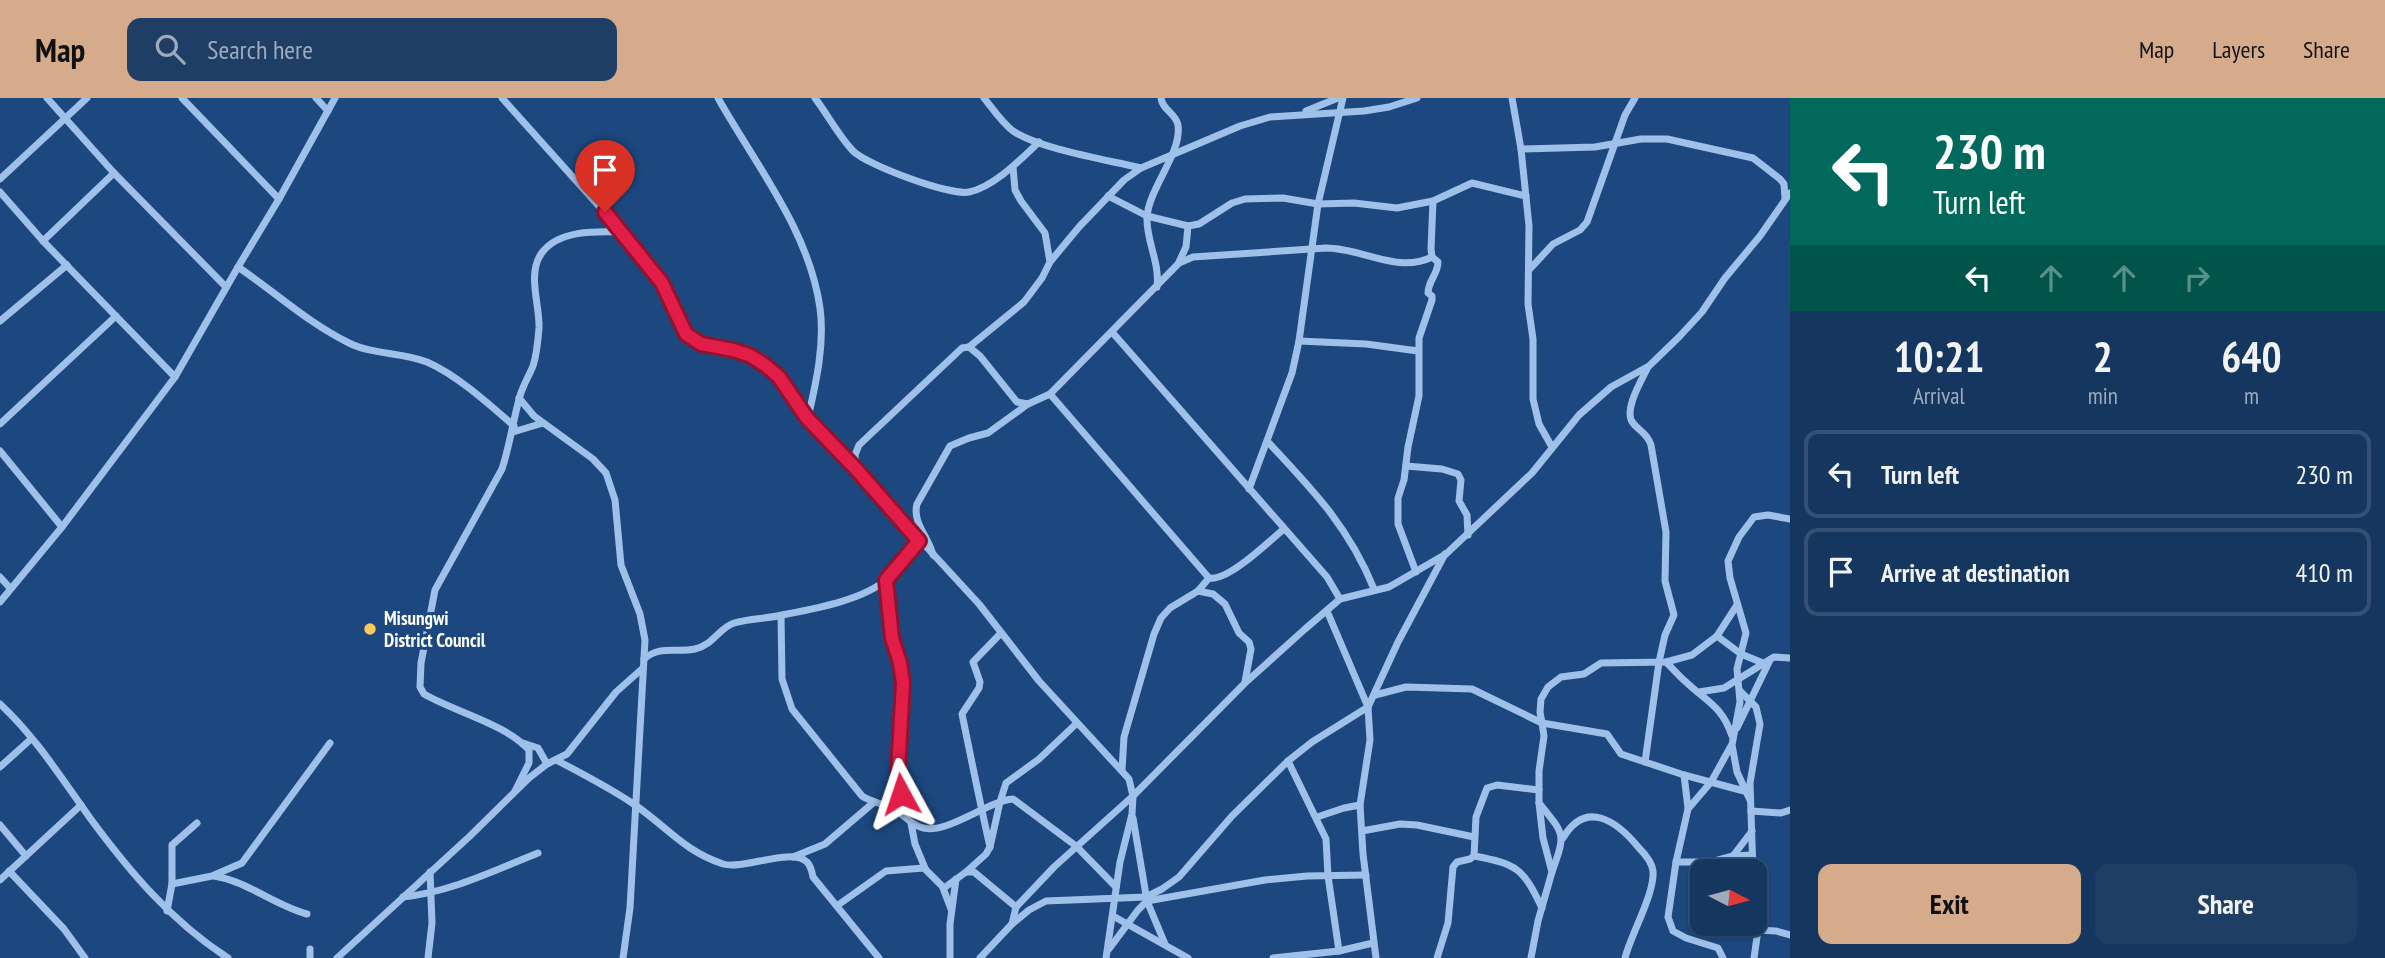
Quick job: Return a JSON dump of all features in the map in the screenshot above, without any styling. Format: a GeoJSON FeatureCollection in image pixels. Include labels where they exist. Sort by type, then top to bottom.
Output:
{"type":"FeatureCollection","features":[{"type":"Feature","properties":{"kind":"street"},"geometry":{"type":"LineString","coordinates":[[47,98],[114,173],[226,287]]}},
{"type":"Feature","properties":{"kind":"street"},"geometry":{"type":"LineString","coordinates":[[0,179],[87,98]]}},
{"type":"Feature","properties":{"kind":"street"},"geometry":{"type":"LineString","coordinates":[[182,98],[279,200]]}},
{"type":"Feature","properties":{"kind":"street"},"geometry":{"type":"LineString","coordinates":[[316,98],[328,111]]}},
{"type":"Feature","properties":{"kind":"street"},"geometry":{"type":"LineString","coordinates":[[0,601],[62,527],[175,377],[279,200],[335,98]]}},
{"type":"Feature","properties":{"kind":"street"},"geometry":{"type":"LineString","coordinates":[[502,98],[622,232],[662,283],[686,334],[701,344],[749,355],[779,377],[807,418],[979,604],[1077,723],[1129,779],[1133,796],[1132,814],[1116,887],[1107,954]]}},
{"type":"Feature","properties":{"kind":"street"},"geometry":{"type":"LineString","coordinates":[[718,98],[799,237],[814,280],[821,330],[814,391],[807,418]]}},
{"type":"Feature","properties":{"kind":"street"},"geometry":{"type":"LineString","coordinates":[[815,98],[855,153],[885,169],[943,189],[969,192],[979,188],[1013,167],[1039,142]]}},
{"type":"Feature","properties":{"kind":"street"},"geometry":{"type":"LineString","coordinates":[[984,98],[1011,130],[1039,142],[1141,167]]}},
{"type":"Feature","properties":{"kind":"street"},"geometry":{"type":"LineString","coordinates":[[1157,287],[1158,268],[1149,236],[1147,216],[1157,186],[1172,155],[1177,123],[1162,105],[1161,98]]}},
{"type":"Feature","properties":{"kind":"street"},"geometry":{"type":"LineString","coordinates":[[1249,489],[1286,391],[1299,341],[1318,204],[1341,98],[1302,113]]}},
{"type":"Feature","properties":{"kind":"street"},"geometry":{"type":"LineString","coordinates":[[856,469],[855,455],[859,445],[956,353],[969,346],[1024,302],[1034,291],[1050,262],[1079,227],[1108,196],[1141,167],[1270,117],[1389,107],[1417,98]]}},
{"type":"Feature","properties":{"kind":"street"},"geometry":{"type":"LineString","coordinates":[[1513,98],[1529,226],[1528,304],[1534,354],[1533,399],[1539,424],[1552,447]]}},
{"type":"Feature","properties":{"kind":"street"},"geometry":{"type":"LineString","coordinates":[[1529,270],[1553,244],[1580,230],[1587,222],[1631,99]]}},
{"type":"Feature","properties":{"kind":"street"},"geometry":{"type":"LineString","coordinates":[[1521,149],[1574,148],[1667,139],[1754,158],[1784,184],[1785,200]]}},
{"type":"Feature","properties":{"kind":"street"},"geometry":{"type":"LineString","coordinates":[[1013,167],[1016,190],[1021,201],[1045,233],[1050,262]]}},
{"type":"Feature","properties":{"kind":"street"},"geometry":{"type":"LineString","coordinates":[[43,241],[114,173]]}},
{"type":"Feature","properties":{"kind":"street"},"geometry":{"type":"LineString","coordinates":[[1108,196],[1147,216],[1188,226],[1199,224],[1232,203],[1245,199],[1283,198],[1318,204],[1354,203],[1397,208],[1433,201],[1472,183],[1526,196]]}},
{"type":"Feature","properties":{"kind":"street"},"geometry":{"type":"LineString","coordinates":[[0,191],[43,241],[175,377]]}},
{"type":"Feature","properties":{"kind":"street"},"geometry":{"type":"LineString","coordinates":[[1012,925],[1016,907],[1076,846],[1133,796],[1245,683],[1327,611],[1340,600],[1389,587],[1446,554],[1532,473],[1579,415],[1611,387],[1649,366],[1702,312],[1790,193]]}},
{"type":"Feature","properties":{"kind":"street"},"geometry":{"type":"LineString","coordinates":[[1416,572],[1398,524],[1398,498],[1404,480],[1419,396],[1418,351],[1432,300],[1428,293],[1429,286],[1438,268],[1438,262],[1432,257],[1433,201]]}},
{"type":"Feature","properties":{"kind":"street"},"geometry":{"type":"LineString","coordinates":[[933,556],[915,512],[950,446],[996,429],[1028,404],[1050,394],[1179,263],[1186,247],[1188,226]]}},
{"type":"Feature","properties":{"kind":"street"},"geometry":{"type":"LineString","coordinates":[[547,764],[538,748],[424,694],[420,687],[425,637],[435,590],[502,469],[514,429],[519,398],[535,358],[540,312],[534,279],[541,254],[551,243],[572,236],[622,232]]}},
{"type":"Feature","properties":{"kind":"street"},"geometry":{"type":"LineString","coordinates":[[1179,263],[1212,254],[1341,248],[1402,264],[1432,257]]}},
{"type":"Feature","properties":{"kind":"street"},"geometry":{"type":"LineString","coordinates":[[0,321],[67,265]]}},
{"type":"Feature","properties":{"kind":"street"},"geometry":{"type":"LineString","coordinates":[[238,267],[274,291],[312,323],[351,345],[414,358],[445,372],[494,408],[514,429]]}},
{"type":"Feature","properties":{"kind":"street"},"geometry":{"type":"LineString","coordinates":[[0,424],[116,316]]}},
{"type":"Feature","properties":{"kind":"street"},"geometry":{"type":"LineString","coordinates":[[1112,332],[1327,577],[1340,600]]}},
{"type":"Feature","properties":{"kind":"street"},"geometry":{"type":"LineString","coordinates":[[1299,341],[1366,344],[1418,351]]}},
{"type":"Feature","properties":{"kind":"street"},"geometry":{"type":"LineString","coordinates":[[969,346],[981,356],[1017,402],[1028,404]]}},
{"type":"Feature","properties":{"kind":"street"},"geometry":{"type":"LineString","coordinates":[[1645,762],[1665,635],[1674,615],[1665,581],[1666,532],[1649,440],[1630,418],[1631,403],[1649,366]]}},
{"type":"Feature","properties":{"kind":"street"},"geometry":{"type":"LineString","coordinates":[[1050,394],[1209,578],[1216,579],[1228,574],[1284,528]]}},
{"type":"Feature","properties":{"kind":"street"},"geometry":{"type":"LineString","coordinates":[[519,398],[543,423],[593,458],[606,472],[615,500],[621,565],[640,614],[645,640],[630,908],[623,958]]}},
{"type":"Feature","properties":{"kind":"street"},"geometry":{"type":"LineString","coordinates":[[514,429],[543,423]]}},
{"type":"Feature","properties":{"kind":"street"},"geometry":{"type":"LineString","coordinates":[[1268,442],[1340,523],[1356,548],[1374,589]]}},
{"type":"Feature","properties":{"kind":"street"},"geometry":{"type":"LineString","coordinates":[[0,451],[62,527]]}},
{"type":"Feature","properties":{"kind":"street"},"geometry":{"type":"LineString","coordinates":[[1406,466],[1458,474],[1461,480],[1459,500],[1467,515],[1468,535]]}},
{"type":"Feature","properties":{"kind":"street"},"geometry":{"type":"LineString","coordinates":[[1750,800],[1737,772],[1733,739],[1740,691],[1736,679],[1746,625],[1737,605],[1728,561],[1739,537],[1754,517],[1768,515],[1790,519]]}},
{"type":"Feature","properties":{"kind":"street"},"geometry":{"type":"LineString","coordinates":[[645,659],[656,651],[694,650],[704,646],[727,626],[736,622],[781,616],[865,592],[886,580],[919,541]]}},
{"type":"Feature","properties":{"kind":"street"},"geometry":{"type":"LineString","coordinates":[[1107,954],[1147,899],[1179,877],[1232,816],[1287,761],[1368,707],[1398,642],[1446,554]]}},
{"type":"Feature","properties":{"kind":"street"},"geometry":{"type":"LineString","coordinates":[[0,577],[10,588]]}},
{"type":"Feature","properties":{"kind":"street"},"geometry":{"type":"LineString","coordinates":[[1122,770],[1125,737],[1161,618],[1170,608],[1198,591],[1209,578]]}},
{"type":"Feature","properties":{"kind":"street"},"geometry":{"type":"LineString","coordinates":[[886,580],[892,638],[903,683],[898,772],[904,816]]}},
{"type":"Feature","properties":{"kind":"street"},"geometry":{"type":"LineString","coordinates":[[1198,591],[1213,594],[1225,604],[1239,634],[1250,642],[1245,683]]}},
{"type":"Feature","properties":{"kind":"street"},"geometry":{"type":"LineString","coordinates":[[1552,872],[1543,838],[1539,803],[1544,736],[1541,699],[1548,687],[1561,677],[1584,674],[1601,663],[1662,662],[1692,655],[1717,636],[1737,605]]}},
{"type":"Feature","properties":{"kind":"street"},"geometry":{"type":"LineString","coordinates":[[1327,611],[1368,707],[1370,740],[1360,805],[1376,958]]}},
{"type":"Feature","properties":{"kind":"street"},"geometry":{"type":"LineString","coordinates":[[781,616],[782,679],[792,709],[862,796],[873,803],[894,809],[911,823],[924,829],[934,828],[1013,799],[1076,846],[1116,887]]}},
{"type":"Feature","properties":{"kind":"street"},"geometry":{"type":"LineString","coordinates":[[990,847],[962,714],[979,688],[980,682],[973,662],[1001,633]]}},
{"type":"Feature","properties":{"kind":"street"},"geometry":{"type":"LineString","coordinates":[[1717,636],[1741,654],[1767,661]]}},
{"type":"Feature","properties":{"kind":"street"},"geometry":{"type":"LineString","coordinates":[[1698,692],[1724,688],[1774,657],[1790,658]]}},
{"type":"Feature","properties":{"kind":"street"},"geometry":{"type":"LineString","coordinates":[[1688,809],[1711,782],[1751,701],[1767,661]]}},
{"type":"Feature","properties":{"kind":"street"},"geometry":{"type":"LineString","coordinates":[[1662,662],[1723,715],[1733,739]]}},
{"type":"Feature","properties":{"kind":"street"},"geometry":{"type":"LineString","coordinates":[[337,958],[515,791],[547,764],[566,754],[617,692],[643,668]]}},
{"type":"Feature","properties":{"kind":"street"},"geometry":{"type":"LineString","coordinates":[[1375,695],[1406,687],[1472,689],[1542,723],[1607,734],[1621,754],[1684,775],[1744,790]]}},
{"type":"Feature","properties":{"kind":"street"},"geometry":{"type":"LineString","coordinates":[[1740,691],[1751,701],[1759,715],[1760,724],[1752,762],[1750,800],[1752,859]]}},
{"type":"Feature","properties":{"kind":"street"},"geometry":{"type":"LineString","coordinates":[[0,704],[13,716],[122,859],[167,911],[228,958]]}},
{"type":"Feature","properties":{"kind":"street"},"geometry":{"type":"LineString","coordinates":[[943,888],[986,854],[1006,782],[1039,759],[1077,723]]}},
{"type":"Feature","properties":{"kind":"street"},"geometry":{"type":"LineString","coordinates":[[0,767],[31,739]]}},
{"type":"Feature","properties":{"kind":"street"},"geometry":{"type":"LineString","coordinates":[[515,791],[531,756],[523,742]]}},
{"type":"Feature","properties":{"kind":"street"},"geometry":{"type":"LineString","coordinates":[[172,884],[212,876],[242,863],[330,743]]}},
{"type":"Feature","properties":{"kind":"street"},"geometry":{"type":"LineString","coordinates":[[556,760],[596,780],[635,805],[686,847],[722,863],[735,865],[790,858],[814,849],[825,844],[873,803]]}},
{"type":"Feature","properties":{"kind":"street"},"geometry":{"type":"LineString","coordinates":[[1287,761],[1326,839],[1328,876],[1339,951]]}},
{"type":"Feature","properties":{"kind":"street"},"geometry":{"type":"LineString","coordinates":[[1684,775],[1688,809],[1676,862],[1668,917],[1673,931],[1718,948],[1723,958]]}},
{"type":"Feature","properties":{"kind":"street"},"geometry":{"type":"LineString","coordinates":[[1474,856],[1476,817],[1487,788],[1491,785],[1539,790]]}},
{"type":"Feature","properties":{"kind":"street"},"geometry":{"type":"LineString","coordinates":[[1539,803],[1561,830],[1563,838]]}},
{"type":"Feature","properties":{"kind":"street"},"geometry":{"type":"LineString","coordinates":[[0,880],[81,805]]}},
{"type":"Feature","properties":{"kind":"street"},"geometry":{"type":"LineString","coordinates":[[1317,817],[1360,805]]}},
{"type":"Feature","properties":{"kind":"street"},"geometry":{"type":"LineString","coordinates":[[1751,811],[1781,813],[1790,810]]}},
{"type":"Feature","properties":{"kind":"street"},"geometry":{"type":"LineString","coordinates":[[1132,814],[1147,899],[1165,944]]}},
{"type":"Feature","properties":{"kind":"street"},"geometry":{"type":"LineString","coordinates":[[1531,958],[1563,838],[1570,826],[1587,816],[1614,823],[1627,832],[1652,865],[1652,884],[1625,958]]}},
{"type":"Feature","properties":{"kind":"street"},"geometry":{"type":"LineString","coordinates":[[167,911],[172,884],[172,845],[197,823]]}},
{"type":"Feature","properties":{"kind":"street"},"geometry":{"type":"LineString","coordinates":[[911,823],[915,844],[925,868],[943,888],[952,910]]}},
{"type":"Feature","properties":{"kind":"street"},"geometry":{"type":"LineString","coordinates":[[0,825],[26,856]]}},
{"type":"Feature","properties":{"kind":"street"},"geometry":{"type":"LineString","coordinates":[[1362,831],[1409,825],[1474,837]]}},
{"type":"Feature","properties":{"kind":"street"},"geometry":{"type":"LineString","coordinates":[[1733,856],[1752,830]]}},
{"type":"Feature","properties":{"kind":"street"},"geometry":{"type":"LineString","coordinates":[[810,867],[814,849]]}},
{"type":"Feature","properties":{"kind":"street"},"geometry":{"type":"LineString","coordinates":[[402,897],[430,894],[464,884],[538,853]]}},
{"type":"Feature","properties":{"kind":"street"},"geometry":{"type":"LineString","coordinates":[[1676,862],[1712,862],[1733,856],[1752,855]]}},
{"type":"Feature","properties":{"kind":"street"},"geometry":{"type":"LineString","coordinates":[[1437,958],[1446,932],[1453,867],[1457,862],[1474,856],[1504,862],[1517,868],[1542,909]]}},
{"type":"Feature","properties":{"kind":"street"},"geometry":{"type":"LineString","coordinates":[[790,858],[803,860],[810,867],[813,877],[879,958]]}},
{"type":"Feature","properties":{"kind":"street"},"geometry":{"type":"LineString","coordinates":[[838,905],[886,872],[925,868]]}},
{"type":"Feature","properties":{"kind":"street"},"geometry":{"type":"LineString","coordinates":[[9,871],[64,929],[85,958]]}},
{"type":"Feature","properties":{"kind":"street"},"geometry":{"type":"LineString","coordinates":[[428,958],[431,945],[430,871]]}},
{"type":"Feature","properties":{"kind":"street"},"geometry":{"type":"LineString","coordinates":[[966,872],[974,872],[1016,907]]}},
{"type":"Feature","properties":{"kind":"street"},"geometry":{"type":"LineString","coordinates":[[980,958],[1029,910],[1046,901],[1147,899],[1240,883],[1366,875]]}},
{"type":"Feature","properties":{"kind":"street"},"geometry":{"type":"LineString","coordinates":[[212,876],[237,882],[282,906],[307,914]]}},
{"type":"Feature","properties":{"kind":"street"},"geometry":{"type":"LineString","coordinates":[[950,958],[956,879]]}},
{"type":"Feature","properties":{"kind":"street"},"geometry":{"type":"LineString","coordinates":[[1112,916],[1188,958]]}},
{"type":"Feature","properties":{"kind":"street"},"geometry":{"type":"LineString","coordinates":[[1768,931],[1790,935]]}},
{"type":"Feature","properties":{"kind":"street"},"geometry":{"type":"LineString","coordinates":[[1754,958],[1757,936]]}},
{"type":"Feature","properties":{"kind":"street"},"geometry":{"type":"LineString","coordinates":[[1273,958],[1339,951],[1373,943]]}},
{"type":"Feature","properties":{"kind":"place","name":"Misungwi District Council"},"geometry":{"type":"Point","coordinates":[370,629]}},
{"type":"Feature","properties":{"kind":"route"},"geometry":{"type":"LineString","coordinates":[[605,212],[662,283],[686,334],[701,344],[749,355],[779,377],[807,418],[919,541],[886,580],[892,638],[903,683],[898,772],[901,794]]}}]}
